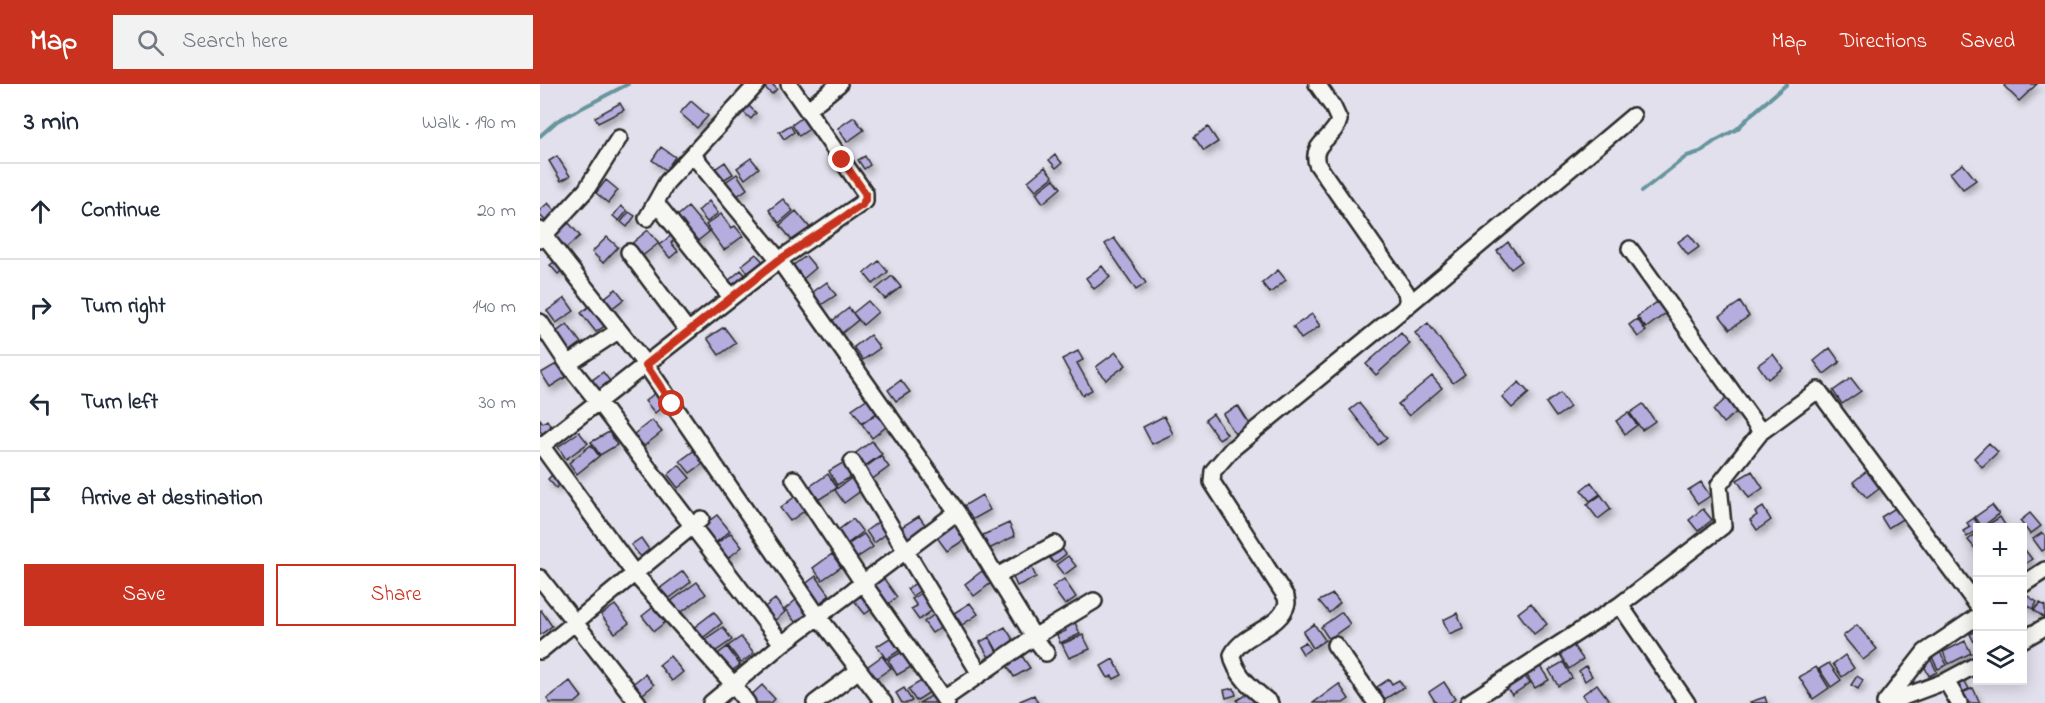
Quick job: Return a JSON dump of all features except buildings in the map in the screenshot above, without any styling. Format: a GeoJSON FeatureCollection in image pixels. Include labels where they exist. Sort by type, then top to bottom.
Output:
{"type":"FeatureCollection","features":[{"type":"Feature","properties":{"kind":"street"},"geometry":{"type":"LineString","coordinates":[[648,218],[667,182],[757,84]]}},
{"type":"Feature","properties":{"kind":"street"},"geometry":{"type":"LineString","coordinates":[[747,703],[634,573],[541,446],[599,403],[779,260],[862,205],[866,198],[865,193],[789,84]]}},
{"type":"Feature","properties":{"kind":"street"},"geometry":{"type":"LineString","coordinates":[[807,110],[839,84]]}},
{"type":"Feature","properties":{"kind":"street"},"geometry":{"type":"LineString","coordinates":[[1317,84],[1334,107],[1339,120],[1334,132],[1318,146],[1314,157],[1406,292],[1407,306]]}},
{"type":"Feature","properties":{"kind":"street"},"geometry":{"type":"LineString","coordinates":[[1270,703],[1246,682],[1232,655],[1240,644],[1284,612],[1286,597],[1212,482],[1213,471],[1232,449],[1633,117]]}},
{"type":"Feature","properties":{"kind":"street"},"geometry":{"type":"LineString","coordinates":[[620,138],[586,189],[542,235],[646,365],[818,616],[884,703]]}},
{"type":"Feature","properties":{"kind":"street"},"geometry":{"type":"LineString","coordinates":[[693,155],[779,260],[957,512],[1046,653]]}},
{"type":"Feature","properties":{"kind":"street"},"geometry":{"type":"LineString","coordinates":[[656,203],[731,297]]}},
{"type":"Feature","properties":{"kind":"street"},"geometry":{"type":"LineString","coordinates":[[1630,249],[1761,432]]}},
{"type":"Feature","properties":{"kind":"street"},"geometry":{"type":"LineString","coordinates":[[629,252],[688,331]]}},
{"type":"Feature","properties":{"kind":"street"},"geometry":{"type":"LineString","coordinates":[[540,322],[568,364],[697,522],[782,644]]}},
{"type":"Feature","properties":{"kind":"street"},"geometry":{"type":"LineString","coordinates":[[568,364],[618,331]]}},
{"type":"Feature","properties":{"kind":"street"},"geometry":{"type":"LineString","coordinates":[[1468,703],[1620,605],[1723,526],[1719,485],[1761,432],[1818,390],[1973,601]]}},
{"type":"Feature","properties":{"kind":"street"},"geometry":{"type":"LineString","coordinates":[[852,462],[980,674]]}},
{"type":"Feature","properties":{"kind":"street"},"geometry":{"type":"LineString","coordinates":[[794,479],[863,583],[946,701],[980,674],[1034,637],[1094,600]]}},
{"type":"Feature","properties":{"kind":"street"},"geometry":{"type":"LineString","coordinates":[[711,703],[732,683],[818,616],[957,512]]}},
{"type":"Feature","properties":{"kind":"street"},"geometry":{"type":"LineString","coordinates":[[540,651],[697,522]]}},
{"type":"Feature","properties":{"kind":"street"},"geometry":{"type":"LineString","coordinates":[[998,576],[1055,544]]}},
{"type":"Feature","properties":{"kind":"street"},"geometry":{"type":"LineString","coordinates":[[2027,582],[2045,570]]}},
{"type":"Feature","properties":{"kind":"street"},"geometry":{"type":"LineString","coordinates":[[540,578],[638,703]]}},
{"type":"Feature","properties":{"kind":"street"},"geometry":{"type":"LineString","coordinates":[[1620,605],[1687,703]]}},
{"type":"Feature","properties":{"kind":"street"},"geometry":{"type":"LineString","coordinates":[[1886,703],[1925,652],[1973,619]]}},
{"type":"Feature","properties":{"kind":"street"},"geometry":{"type":"LineString","coordinates":[[2027,637],[2045,627]]}},
{"type":"Feature","properties":{"kind":"street"},"geometry":{"type":"LineString","coordinates":[[1335,645],[1376,703]]}},
{"type":"Feature","properties":{"kind":"street"},"geometry":{"type":"LineString","coordinates":[[1886,703],[1946,681],[1973,666]]}},
{"type":"Feature","properties":{"kind":"street"},"geometry":{"type":"LineString","coordinates":[[815,703],[859,670]]}},
{"type":"Feature","properties":{"kind":"street"},"geometry":{"type":"LineString","coordinates":[[1946,681],[1959,703]]}},
{"type":"Feature","properties":{"kind":"waterway"},"geometry":{"type":"LineString","coordinates":[[540,136],[557,121],[628,84]]}},
{"type":"Feature","properties":{"kind":"waterway"},"geometry":{"type":"LineString","coordinates":[[1642,191],[1687,156],[1700,152],[1737,129],[1787,84]]}},
{"type":"Feature","properties":{"kind":"route"},"geometry":{"type":"LineString","coordinates":[[672,404],[646,365],[779,260],[862,205],[866,198],[865,193],[842,160]]}}]}
